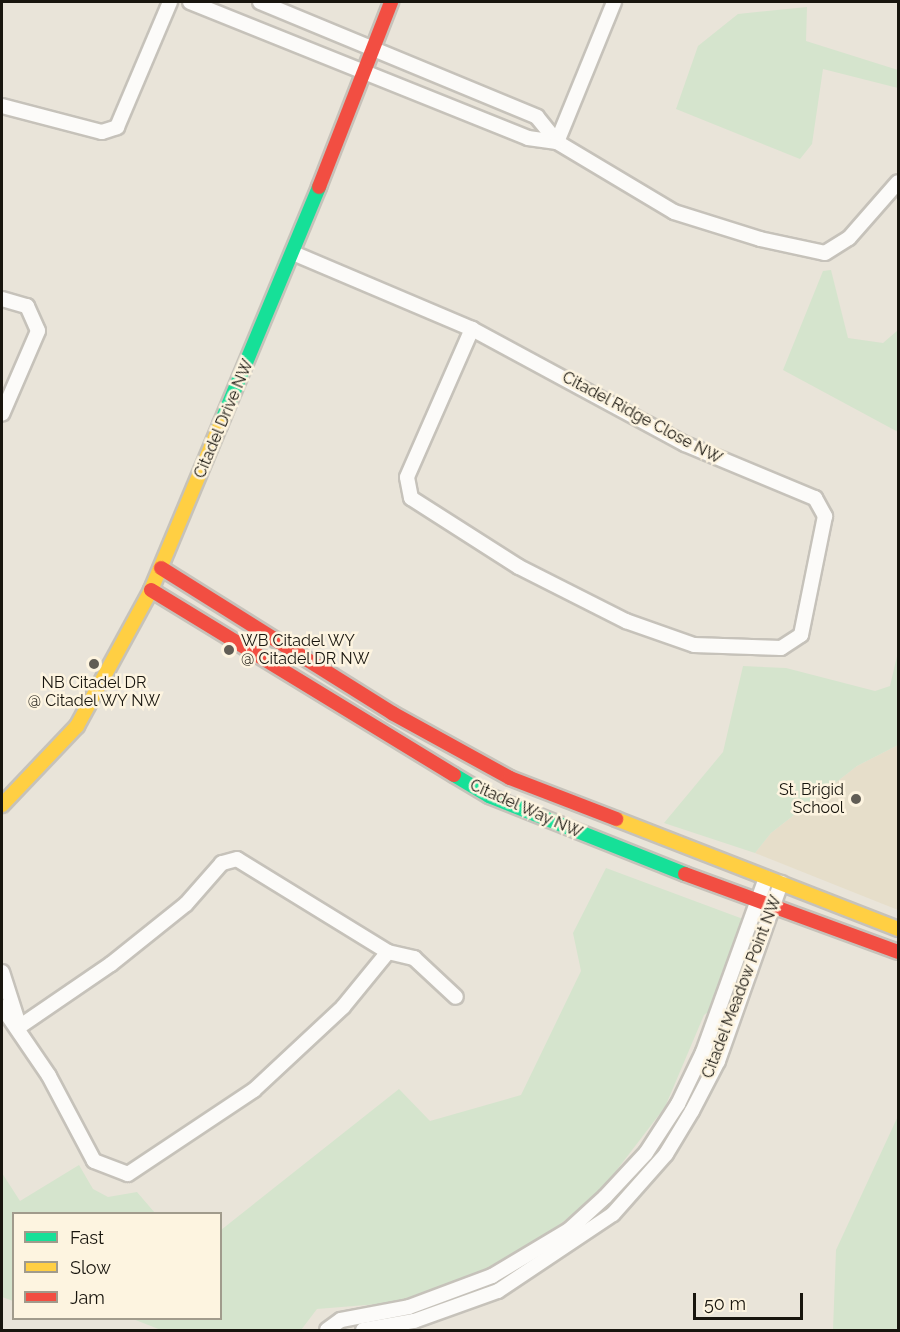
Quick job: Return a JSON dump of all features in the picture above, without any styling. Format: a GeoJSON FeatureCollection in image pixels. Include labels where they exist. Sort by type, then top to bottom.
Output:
{"type":"FeatureCollection","features":[{"type":"Feature","properties":{"kind":"street"},"geometry":{"type":"LineString","coordinates":[[2,106],[102,132],[117,127],[170,2]]}},
{"type":"Feature","properties":{"kind":"street"},"geometry":{"type":"LineString","coordinates":[[190,2],[528,138],[557,142]]}},
{"type":"Feature","properties":{"kind":"street"},"geometry":{"type":"LineString","coordinates":[[260,2],[375,47],[537,117],[557,142],[674,212],[825,253],[849,238],[898,182]]}},
{"type":"Feature","properties":{"kind":"street","name":"Citadel Drive NW"},"geometry":{"type":"LineString","coordinates":[[2,806],[77,726],[151,590],[293,253],[366,71],[391,2]]}},
{"type":"Feature","properties":{"kind":"street"},"geometry":{"type":"LineString","coordinates":[[557,142],[614,2]]}},
{"type":"Feature","properties":{"kind":"street","name":"Citadel Ridge Close NW"},"geometry":{"type":"LineString","coordinates":[[293,253],[472,329],[685,444],[815,498],[825,516],[801,635],[781,648],[694,645],[626,621],[519,567],[411,498],[407,477],[472,329]]}},
{"type":"Feature","properties":{"kind":"street"},"geometry":{"type":"LineString","coordinates":[[2,298],[27,306],[38,331],[2,414]]}},
{"type":"Feature","properties":{"kind":"street","name":"Citadel Way NW"},"geometry":{"type":"LineString","coordinates":[[161,567],[392,713],[510,778],[629,828],[781,883],[898,929]]}},
{"type":"Feature","properties":{"kind":"street","name":"Citadel Way NW"},"geometry":{"type":"LineString","coordinates":[[151,590],[489,796],[620,851],[898,952]]}},
{"type":"Feature","properties":{"kind":"street"},"geometry":{"type":"LineString","coordinates":[[380,731],[392,713]]}},
{"type":"Feature","properties":{"kind":"street"},"geometry":{"type":"LineString","coordinates":[[620,851],[629,828]]}},
{"type":"Feature","properties":{"kind":"street"},"geometry":{"type":"LineString","coordinates":[[19,1027],[111,964],[186,904],[222,863],[237,859],[388,952],[414,958],[456,997]]}},
{"type":"Feature","properties":{"kind":"street","name":"Citadel Meadow Point NW"},"geometry":{"type":"LineString","coordinates":[[327,1330],[341,1320],[409,1307],[492,1276],[569,1230],[605,1197],[673,1114],[703,1052],[766,878]]}},
{"type":"Feature","properties":{"kind":"street","name":"Citadel Meadow Point NW"},"geometry":{"type":"LineString","coordinates":[[363,1330],[414,1321],[498,1292],[613,1214],[656,1166],[692,1111],[718,1061],[781,883]]}},
{"type":"Feature","properties":{"kind":"street"},"geometry":{"type":"LineString","coordinates":[[2,972],[19,1027],[94,1161],[128,1174],[254,1090],[343,1007],[388,952]]}},
{"type":"Feature","properties":{"kind":"street"},"geometry":{"type":"LineString","coordinates":[[2,1008],[19,1027]]}},
{"type":"Feature","properties":{"kind":"shaded area","name":"St. Brigid School"},"geometry":{"type":"Polygon","coordinates":[[[898,745],[898,910],[755,853],[771,833],[857,766],[898,745]]]}},
{"type":"Feature","properties":{"kind":"green space"},"geometry":{"type":"Polygon","coordinates":[[[807,7],[806,41],[898,70],[898,88],[823,69],[812,144],[800,159],[676,109],[698,46],[738,14],[807,7]]]}},
{"type":"Feature","properties":{"kind":"green space"},"geometry":{"type":"Polygon","coordinates":[[[831,270],[848,338],[883,343],[898,330],[898,432],[783,370],[823,271],[831,270]]]}},
{"type":"Feature","properties":{"kind":"green space"},"geometry":{"type":"Polygon","coordinates":[[[898,652],[898,745],[857,766],[771,833],[755,853],[664,823],[723,752],[743,666],[786,668],[875,691],[890,686],[898,652]]]}},
{"type":"Feature","properties":{"kind":"green space"},"geometry":{"type":"Polygon","coordinates":[[[606,868],[743,919],[711,1010],[704,1015],[665,1107],[600,1192],[533,1246],[443,1289],[391,1303],[317,1309],[301,1330],[161,1330],[136,1320],[222,1320],[222,1229],[399,1089],[430,1121],[521,1095],[581,971],[573,933],[606,868]]]}},
{"type":"Feature","properties":{"kind":"green space"},"geometry":{"type":"Polygon","coordinates":[[[898,1116],[898,1330],[833,1330],[836,1250],[898,1116]]]}},
{"type":"Feature","properties":{"kind":"green space"},"geometry":{"type":"Polygon","coordinates":[[[79,1165],[93,1189],[108,1197],[137,1192],[154,1212],[12,1212],[12,1301],[2,1297],[2,1173],[20,1201],[79,1165]]]}},
{"type":"Feature","properties":{"kind":"traffic: fast"},"geometry":{"type":"LineString","coordinates":[[220,425],[319,187]]}},
{"type":"Feature","properties":{"kind":"traffic: fast"},"geometry":{"type":"LineString","coordinates":[[454,775],[489,796],[685,874]]}},
{"type":"Feature","properties":{"kind":"traffic: slow"},"geometry":{"type":"LineString","coordinates":[[2,805],[77,726],[151,590],[220,425]]}},
{"type":"Feature","properties":{"kind":"traffic: slow"},"geometry":{"type":"LineString","coordinates":[[616,819],[898,929]]}},
{"type":"Feature","properties":{"kind":"traffic: jam"},"geometry":{"type":"LineString","coordinates":[[319,187],[391,2]]}},
{"type":"Feature","properties":{"kind":"traffic: jam"},"geometry":{"type":"LineString","coordinates":[[161,568],[392,713],[510,778],[616,819]]}},
{"type":"Feature","properties":{"kind":"traffic: jam"},"geometry":{"type":"LineString","coordinates":[[151,590],[454,775]]}},
{"type":"Feature","properties":{"kind":"traffic: jam"},"geometry":{"type":"LineString","coordinates":[[685,874],[898,952]]}},
{"type":"Feature","properties":{"kind":"place","name":"WB Citadel WY @ Citadel DR NW"},"geometry":{"type":"Point","coordinates":[229,650]}},
{"type":"Feature","properties":{"kind":"place","name":"NB Citadel DR @ Citadel WY NW"},"geometry":{"type":"Point","coordinates":[94,664]}},
{"type":"Feature","properties":{"kind":"place","name":"St. Brigid School"},"geometry":{"type":"Point","coordinates":[856,799]}}]}
